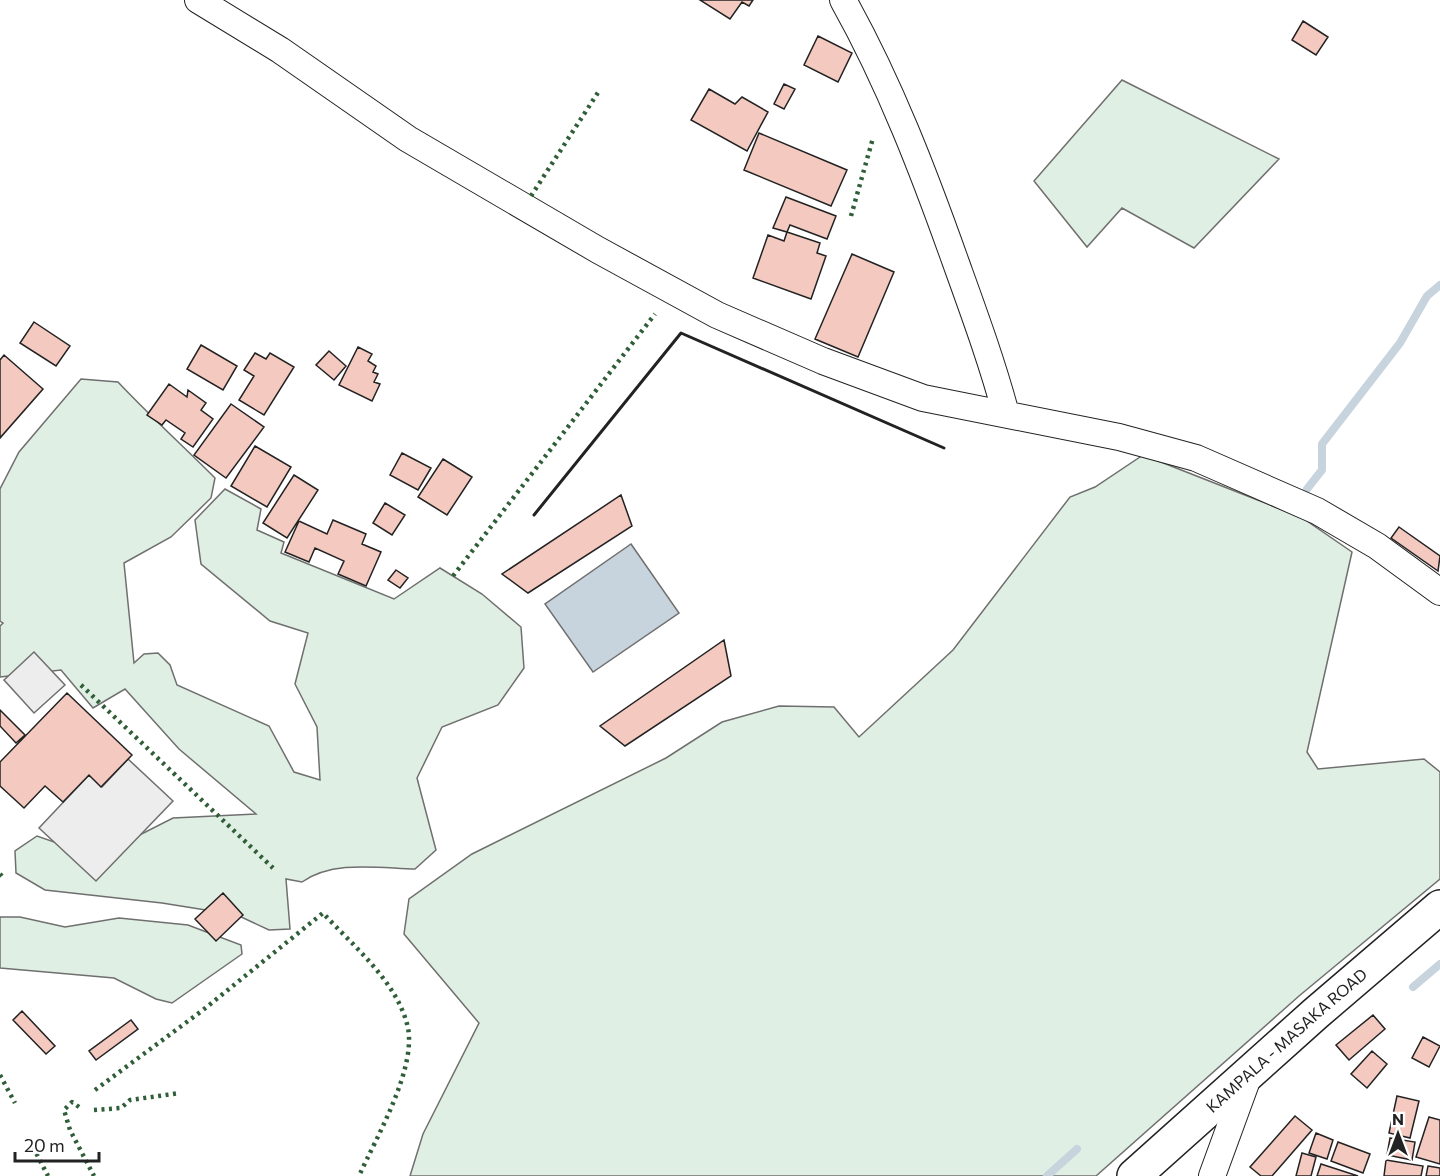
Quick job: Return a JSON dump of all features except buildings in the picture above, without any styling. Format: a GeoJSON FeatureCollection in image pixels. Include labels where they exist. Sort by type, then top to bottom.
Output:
{"type":"FeatureCollection","features":[{"type":"Feature","properties":{"kind":"main road","name":"KAMPALA - MASAKA ROAD"},"geometry":{"type":"LineString","coordinates":[[1134,1176],[1440,907]]}},
{"type":"Feature","properties":{"kind":"street"},"geometry":{"type":"LineString","coordinates":[[198,0],[280,50],[408,139],[598,250],[717,315],[823,361],[923,398],[1157,446],[1250,480],[1327,517],[1377,546],[1440,592]]}},
{"type":"Feature","properties":{"kind":"street"},"geometry":{"type":"LineString","coordinates":[[843,0],[873,55],[924,172],[983,337],[1006,414]]}},
{"type":"Feature","properties":{"kind":"street"},"geometry":{"type":"LineString","coordinates":[[1212,1176],[1251,1071]]}},
{"type":"Feature","properties":{"kind":"green space"},"geometry":{"type":"Polygon","coordinates":[[[1122,80],[1279,159],[1194,248],[1122,208],[1087,247],[1034,181],[1122,80]]]}},
{"type":"Feature","properties":{"kind":"green space"},"geometry":{"type":"Polygon","coordinates":[[[81,379],[118,382],[215,478],[211,498],[171,537],[124,563],[134,663],[144,654],[158,653],[170,665],[177,685],[269,726],[294,772],[320,780],[317,727],[295,684],[308,633],[270,621],[201,564],[195,520],[225,489],[261,509],[257,530],[284,542],[281,553],[394,599],[440,568],[482,594],[521,627],[524,668],[498,705],[442,727],[417,778],[436,850],[415,869],[342,868],[314,875],[302,882],[286,879],[290,929],[269,930],[237,915],[162,903],[45,890],[16,873],[15,851],[37,836],[80,851],[114,848],[173,818],[256,814],[179,749],[125,689],[93,708],[61,670],[0,677],[0,626],[3,623],[0,621],[0,489],[19,452],[81,379]]]}},
{"type":"Feature","properties":{"kind":"green space"},"geometry":{"type":"Polygon","coordinates":[[[1143,455],[1301,517],[1352,552],[1307,752],[1318,769],[1424,759],[1440,772],[1440,879],[1299,996],[1096,1176],[410,1176],[423,1134],[479,1023],[404,934],[409,899],[472,854],[666,758],[722,722],[779,706],[834,707],[859,737],[953,650],[1070,497],[1095,487],[1143,455]]]}},
{"type":"Feature","properties":{"kind":"green space"},"geometry":{"type":"Polygon","coordinates":[[[0,917],[20,917],[65,927],[119,918],[188,925],[241,945],[242,954],[172,1003],[156,999],[114,978],[0,968],[0,917]]]}},
{"type":"Feature","properties":{"kind":"shaded area"},"geometry":{"type":"Polygon","coordinates":[[[631,544],[679,613],[593,672],[545,604],[631,544]]]}},
{"type":"Feature","properties":{"kind":"shaded area"},"geometry":{"type":"Polygon","coordinates":[[[34,652],[65,685],[34,713],[4,680],[34,652]]]}},
{"type":"Feature","properties":{"kind":"shaded area"},"geometry":{"type":"Polygon","coordinates":[[[128,759],[173,801],[96,881],[39,828],[89,775],[102,787],[128,759]]]}},
{"type":"Feature","properties":{"kind":"waterway"},"geometry":{"type":"LineString","coordinates":[[1307,489],[1322,470],[1322,444],[1400,343],[1427,296],[1440,285]]}},
{"type":"Feature","properties":{"kind":"waterway"},"geometry":{"type":"LineString","coordinates":[[1413,987],[1440,964]]}},
{"type":"Feature","properties":{"kind":"waterway"},"geometry":{"type":"LineString","coordinates":[[1047,1176],[1077,1149]]}},
{"type":"Feature","properties":{"kind":"hedge"},"geometry":{"type":"LineString","coordinates":[[531,196],[599,91]]}},
{"type":"Feature","properties":{"kind":"hedge"},"geometry":{"type":"LineString","coordinates":[[851,216],[873,138]]}},
{"type":"Feature","properties":{"kind":"hedge"},"geometry":{"type":"LineString","coordinates":[[453,576],[655,314]]}},
{"type":"Feature","properties":{"kind":"hedge"},"geometry":{"type":"LineString","coordinates":[[81,685],[273,868]]}},
{"type":"Feature","properties":{"kind":"hedge"},"geometry":{"type":"LineString","coordinates":[[95,1090],[203,1010],[323,913],[385,980],[403,1011],[408,1028],[409,1045],[400,1083],[393,1104],[359,1176]]}},
{"type":"Feature","properties":{"kind":"hedge"},"geometry":{"type":"LineString","coordinates":[[0,1075],[15,1103]]}},
{"type":"Feature","properties":{"kind":"hedge"},"geometry":{"type":"LineString","coordinates":[[94,1110],[121,1108],[130,1100],[180,1093]]}},
{"type":"Feature","properties":{"kind":"hedge"},"geometry":{"type":"LineString","coordinates":[[79,1107],[72,1102],[64,1110],[70,1130],[94,1176]]}},
{"type":"Feature","properties":{"kind":"hedge"},"geometry":{"type":"LineString","coordinates":[[33,1147],[48,1176]]}},
{"type":"Feature","properties":{"kind":"wall"},"geometry":{"type":"LineString","coordinates":[[534,515],[681,333],[944,448]]}}]}
